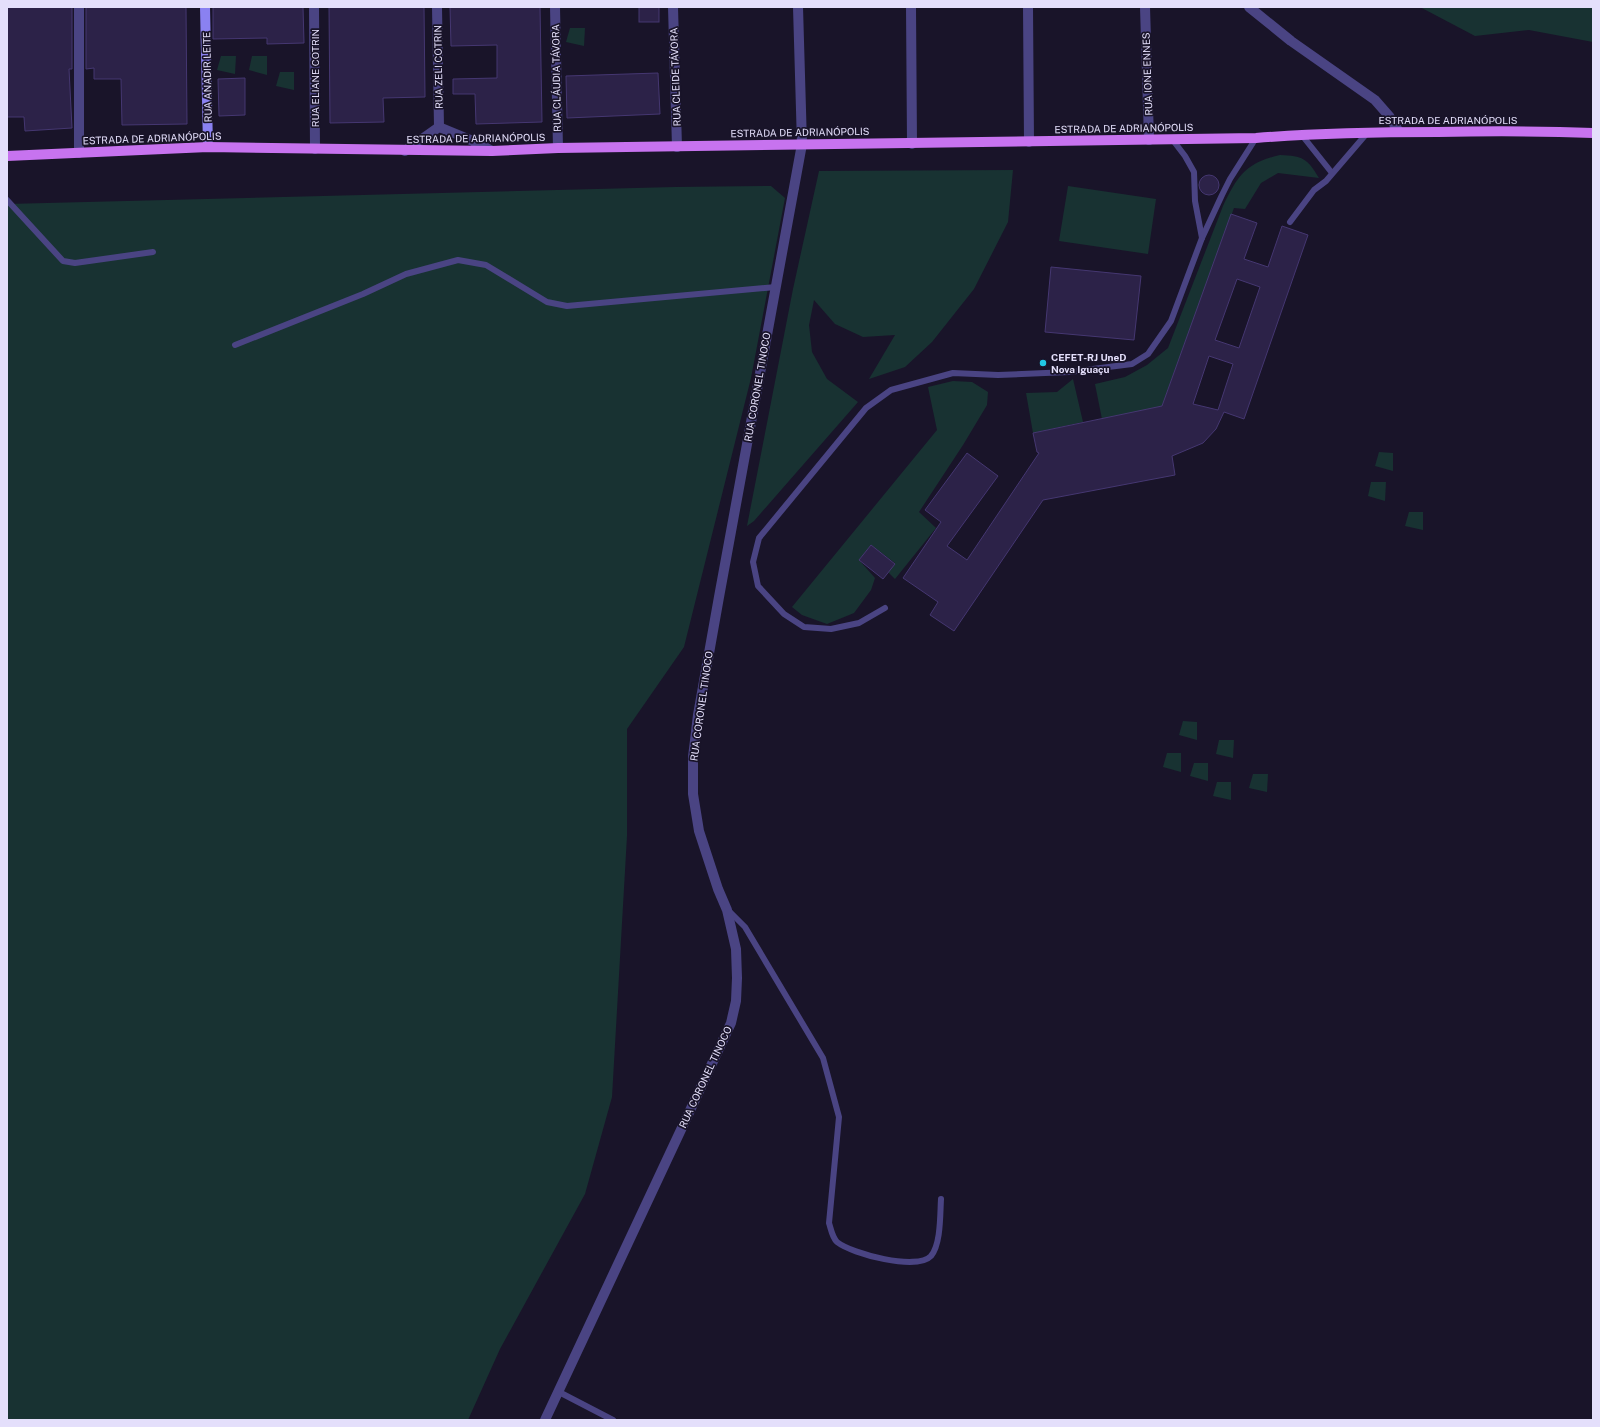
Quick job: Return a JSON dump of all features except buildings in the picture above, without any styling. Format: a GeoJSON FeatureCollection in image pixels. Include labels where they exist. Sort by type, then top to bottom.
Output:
{"type":"FeatureCollection","features":[{"type":"Feature","properties":{"kind":"main road","name":"RUA ANADIR LEITE"},"geometry":{"type":"LineString","coordinates":[[205,7],[208,147]]}},
{"type":"Feature","properties":{"kind":"main road","name":"ESTRADA DE ADRIANÓPOLIS"},"geometry":{"type":"LineString","coordinates":[[7,156],[208,147],[492,152],[558,148],[1256,138],[1301,134],[1368,132],[1545,131],[1593,133]]}},
{"type":"Feature","properties":{"kind":"street"},"geometry":{"type":"LineString","coordinates":[[79,7],[79,153]]}},
{"type":"Feature","properties":{"kind":"street","name":"RUA ELIANE COTRIN"},"geometry":{"type":"LineString","coordinates":[[314,7],[315,149]]}},
{"type":"Feature","properties":{"kind":"street","name":"RUA ZELI COTRIN"},"geometry":{"type":"LineString","coordinates":[[437,7],[439,127]]}},
{"type":"Feature","properties":{"kind":"street","name":"RUA CLÁUDIA TÁVORA"},"geometry":{"type":"LineString","coordinates":[[555,7],[558,148]]}},
{"type":"Feature","properties":{"kind":"street","name":"RUA CLEIDE TÁVORA"},"geometry":{"type":"LineString","coordinates":[[673,7],[677,146]]}},
{"type":"Feature","properties":{"kind":"street","name":"RUA CORONEL TINOCO"},"geometry":{"type":"LineString","coordinates":[[545,1420],[731,1024],[736,1001],[736,950],[727,910],[718,889],[699,831],[693,794],[693,757],[698,715],[716,612],[802,144],[798,7]]}},
{"type":"Feature","properties":{"kind":"street"},"geometry":{"type":"LineString","coordinates":[[911,7],[912,144]]}},
{"type":"Feature","properties":{"kind":"street"},"geometry":{"type":"LineString","coordinates":[[1028,7],[1029,142]]}},
{"type":"Feature","properties":{"kind":"street","name":"RUA IONE ENNES"},"geometry":{"type":"LineString","coordinates":[[1145,7],[1149,140]]}},
{"type":"Feature","properties":{"kind":"street"},"geometry":{"type":"LineString","coordinates":[[1249,7],[1291,41],[1375,100],[1389,116],[1399,132]]}},
{"type":"Feature","properties":{"kind":"street"},"geometry":{"type":"LineString","coordinates":[[405,151],[439,127],[473,141],[492,152]]}},
{"type":"Feature","properties":{"kind":"lane"},"geometry":{"type":"LineString","coordinates":[[1290,222],[1314,190],[1326,181],[1368,132]]}},
{"type":"Feature","properties":{"kind":"lane"},"geometry":{"type":"LineString","coordinates":[[1301,134],[1332,173]]}},
{"type":"Feature","properties":{"kind":"lane"},"geometry":{"type":"LineString","coordinates":[[885,608],[859,624],[832,629],[804,627],[784,614],[758,586],[753,562],[759,538],[866,408],[891,390],[953,373],[998,375],[1069,372],[1132,364],[1148,354],[1171,321],[1202,238],[1230,179],[1256,138]]}},
{"type":"Feature","properties":{"kind":"lane"},"geometry":{"type":"LineString","coordinates":[[1172,139],[1185,156],[1194,172],[1195,201],[1202,238]]}},
{"type":"Feature","properties":{"kind":"lane"},"geometry":{"type":"LineString","coordinates":[[7,200],[63,261],[76,263],[154,252]]}},
{"type":"Feature","properties":{"kind":"lane"},"geometry":{"type":"LineString","coordinates":[[235,345],[363,294],[406,274],[458,260],[486,265],[547,302],[567,306],[776,287]]}},
{"type":"Feature","properties":{"kind":"lane"},"geometry":{"type":"LineString","coordinates":[[727,910],[745,927],[823,1058],[839,1118],[829,1222],[832,1236],[837,1242],[863,1254],[886,1260],[920,1261],[928,1259],[936,1247],[941,1199]]}},
{"type":"Feature","properties":{"kind":"lane"},"geometry":{"type":"LineString","coordinates":[[559,1392],[613,1420]]}},
{"type":"Feature","properties":{"kind":"green space"},"geometry":{"type":"Polygon","coordinates":[[[1420,7],[1593,7],[1593,42],[1529,30],[1475,36],[1420,7]]]}},
{"type":"Feature","properties":{"kind":"green space"},"geometry":{"type":"Polygon","coordinates":[[[570,28],[585,28],[584,46],[566,42],[570,28]]]}},
{"type":"Feature","properties":{"kind":"green space"},"geometry":{"type":"Polygon","coordinates":[[[221,56],[236,56],[235,74],[217,70],[221,56]]]}},
{"type":"Feature","properties":{"kind":"green space"},"geometry":{"type":"Polygon","coordinates":[[[252,56],[267,56],[267,75],[249,70],[252,56]]]}},
{"type":"Feature","properties":{"kind":"green space"},"geometry":{"type":"Polygon","coordinates":[[[280,72],[294,72],[294,90],[276,86],[280,72]]]}},
{"type":"Feature","properties":{"kind":"green space"},"geometry":{"type":"Polygon","coordinates":[[[1280,155],[1294,156],[1304,159],[1319,178],[1278,173],[1261,183],[1245,209],[1234,208],[1166,395],[1165,406],[1102,419],[1095,384],[1125,377],[1147,365],[1168,348],[1223,206],[1233,186],[1251,166],[1268,158],[1280,155]]]}},
{"type":"Feature","properties":{"kind":"green space"},"geometry":{"type":"Polygon","coordinates":[[[1013,170],[1008,222],[974,289],[932,342],[905,367],[869,379],[895,335],[863,337],[835,324],[814,300],[809,325],[812,352],[827,379],[858,402],[754,521],[747,526],[793,289],[819,171],[1013,170]]]}},
{"type":"Feature","properties":{"kind":"green space"},"geometry":{"type":"Polygon","coordinates":[[[771,186],[785,198],[751,378],[684,647],[627,729],[627,836],[612,1097],[585,1194],[500,1349],[468,1420],[7,1420],[7,204],[675,187],[771,186]]]}},
{"type":"Feature","properties":{"kind":"green space"},"geometry":{"type":"Polygon","coordinates":[[[1068,186],[1156,199],[1148,254],[1059,241],[1068,186]]]}},
{"type":"Feature","properties":{"kind":"green space"},"geometry":{"type":"Polygon","coordinates":[[[1073,379],[1083,422],[1033,433],[1026,393],[1057,392],[1073,379]]]}},
{"type":"Feature","properties":{"kind":"green space"},"geometry":{"type":"Polygon","coordinates":[[[953,381],[972,382],[988,392],[987,405],[919,512],[936,528],[895,579],[888,572],[895,563],[871,545],[859,560],[875,578],[871,590],[854,613],[827,624],[802,615],[792,607],[937,430],[928,387],[953,381]]]}},
{"type":"Feature","properties":{"kind":"green space"},"geometry":{"type":"Polygon","coordinates":[[[1379,452],[1393,453],[1393,471],[1375,466],[1379,452]]]}},
{"type":"Feature","properties":{"kind":"green space"},"geometry":{"type":"Polygon","coordinates":[[[1371,482],[1386,482],[1385,501],[1368,496],[1371,482]]]}},
{"type":"Feature","properties":{"kind":"green space"},"geometry":{"type":"Polygon","coordinates":[[[1409,512],[1423,512],[1423,530],[1405,526],[1409,512]]]}},
{"type":"Feature","properties":{"kind":"green space"},"geometry":{"type":"Polygon","coordinates":[[[1183,721],[1197,722],[1197,740],[1179,735],[1183,721]]]}},
{"type":"Feature","properties":{"kind":"green space"},"geometry":{"type":"Polygon","coordinates":[[[1219,740],[1234,740],[1233,758],[1216,754],[1219,740]]]}},
{"type":"Feature","properties":{"kind":"green space"},"geometry":{"type":"Polygon","coordinates":[[[1167,753],[1181,753],[1181,772],[1163,767],[1167,753]]]}},
{"type":"Feature","properties":{"kind":"green space"},"geometry":{"type":"Polygon","coordinates":[[[1194,763],[1208,763],[1208,781],[1190,776],[1194,763]]]}},
{"type":"Feature","properties":{"kind":"green space"},"geometry":{"type":"Polygon","coordinates":[[[1253,774],[1268,774],[1267,792],[1249,788],[1253,774]]]}},
{"type":"Feature","properties":{"kind":"green space"},"geometry":{"type":"Polygon","coordinates":[[[1217,782],[1231,782],[1231,800],[1213,796],[1217,782]]]}},
{"type":"Feature","properties":{"kind":"place","name":"CEFET-RJ UneD Nova Iguaçu"},"geometry":{"type":"Point","coordinates":[1043,363]}}]}
